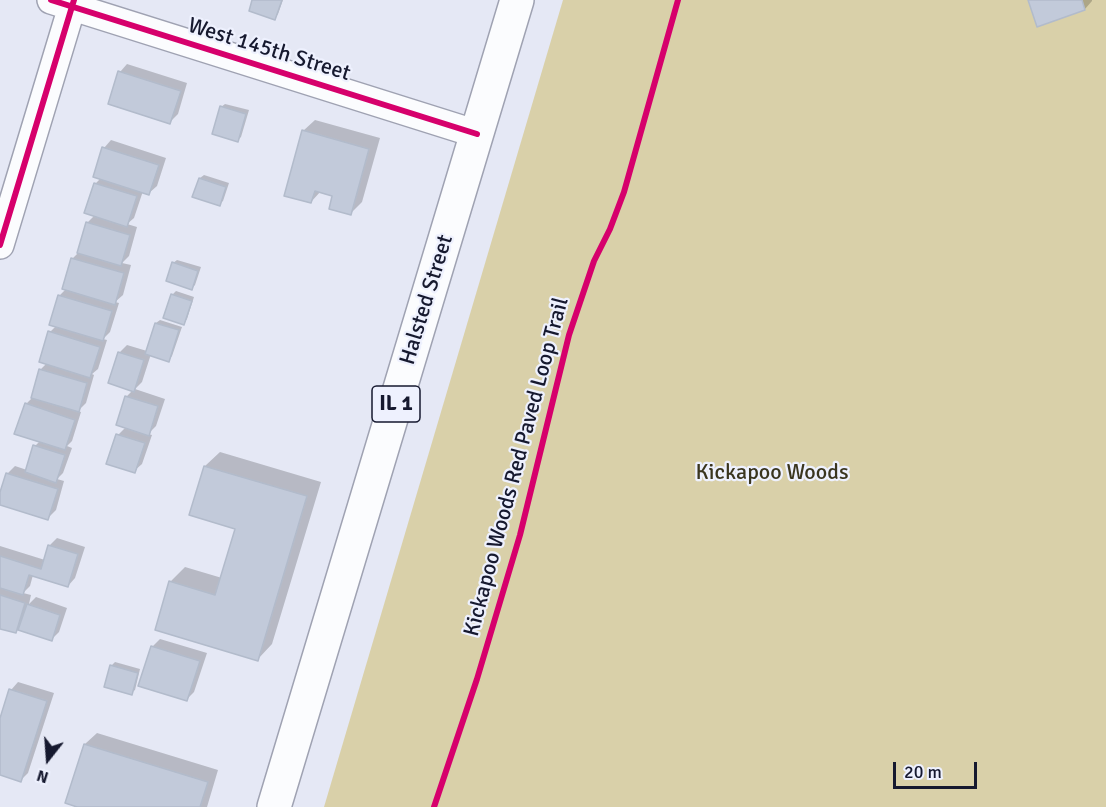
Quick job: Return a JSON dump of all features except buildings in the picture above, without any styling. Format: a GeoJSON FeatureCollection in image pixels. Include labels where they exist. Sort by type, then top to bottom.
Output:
{"type":"FeatureCollection","features":[{"type":"Feature","properties":{"kind":"main road","name":"Halsted Street"},"geometry":{"type":"LineString","coordinates":[[273,806],[517,0]]}},
{"type":"Feature","properties":{"kind":"street","name":"West 145th Street"},"geometry":{"type":"LineString","coordinates":[[66,2],[477,134]]}},
{"type":"Feature","properties":{"kind":"street"},"geometry":{"type":"LineString","coordinates":[[0,244],[66,2]]}},
{"type":"Feature","properties":{"kind":"green space","name":"Kickapoo Woods"},"geometry":{"type":"Polygon","coordinates":[[[563,0],[1106,0],[1106,807],[324,807],[563,0]]]}},
{"type":"Feature","properties":{"kind":"cycle path"},"geometry":{"type":"LineString","coordinates":[[51,0],[477,134]]}},
{"type":"Feature","properties":{"kind":"cycle path"},"geometry":{"type":"LineString","coordinates":[[0,245],[74,0]]}},
{"type":"Feature","properties":{"kind":"cycle path","name":"Kickapoo Woods Red Paved Loop Trail"},"geometry":{"type":"LineString","coordinates":[[434,807],[477,679],[520,535],[569,335],[594,261],[610,229],[624,192],[678,0]]}}]}
